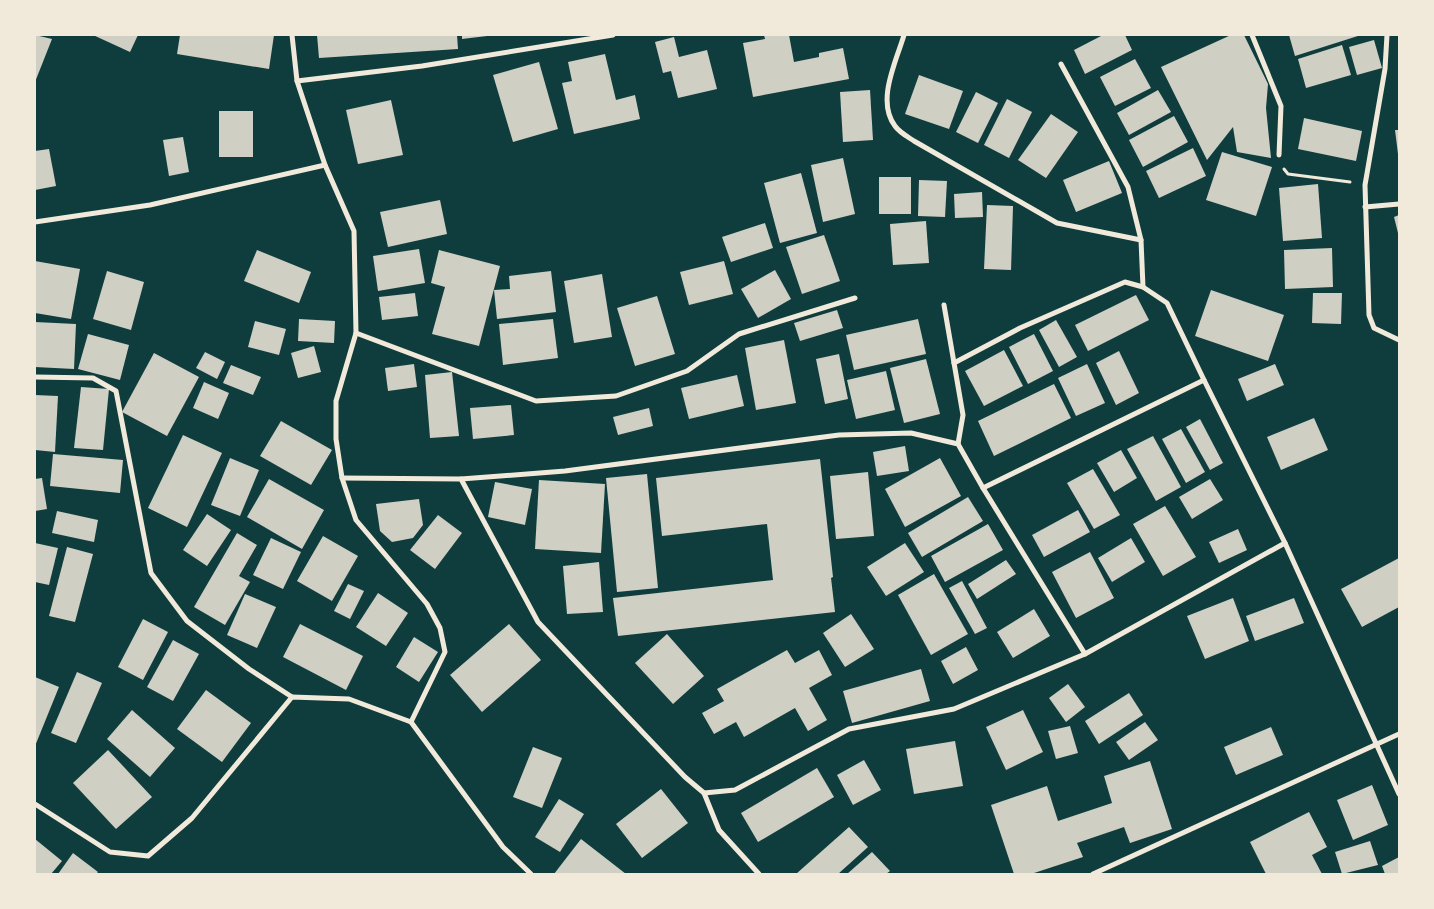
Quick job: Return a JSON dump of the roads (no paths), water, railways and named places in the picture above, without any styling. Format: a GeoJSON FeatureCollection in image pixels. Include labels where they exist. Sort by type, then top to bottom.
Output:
{"type":"FeatureCollection","features":[{"type":"Feature","properties":{"kind":"street"},"geometry":{"type":"LineString","coordinates":[[292,35],[297,81],[324,165],[354,231],[356,333],[336,401],[336,439],[342,478],[356,520],[427,604],[440,628],[445,652],[411,722]]}},
{"type":"Feature","properties":{"kind":"street"},"geometry":{"type":"LineString","coordinates":[[297,81],[422,66],[613,35]]}},
{"type":"Feature","properties":{"kind":"street"},"geometry":{"type":"LineString","coordinates":[[904,35],[887,93],[887,108],[895,127],[914,141],[1057,223],[1141,240]]}},
{"type":"Feature","properties":{"kind":"street"},"geometry":{"type":"LineString","coordinates":[[1252,35],[1281,106],[1279,155]]}},
{"type":"Feature","properties":{"kind":"street"},"geometry":{"type":"LineString","coordinates":[[1387,35],[1385,69],[1365,185],[1365,207],[1370,322],[1382,333],[1399,340]]}},
{"type":"Feature","properties":{"kind":"street"},"geometry":{"type":"LineString","coordinates":[[1061,64],[1128,187],[1141,240],[1144,287]]}},
{"type":"Feature","properties":{"kind":"street"},"geometry":{"type":"LineString","coordinates":[[35,222],[150,205],[324,165]]}},
{"type":"Feature","properties":{"kind":"street"},"geometry":{"type":"LineString","coordinates":[[1365,207],[1399,204]]}},
{"type":"Feature","properties":{"kind":"street"},"geometry":{"type":"LineString","coordinates":[[954,363],[1020,328],[1125,282],[1144,287],[1167,303],[1285,544],[1399,794]]}},
{"type":"Feature","properties":{"kind":"street"},"geometry":{"type":"LineString","coordinates":[[356,333],[536,401],[616,396],[686,371],[739,334],[855,298]]}},
{"type":"Feature","properties":{"kind":"street"},"geometry":{"type":"LineString","coordinates":[[944,305],[963,415],[958,444],[1085,654]]}},
{"type":"Feature","properties":{"kind":"street"},"geometry":{"type":"LineString","coordinates":[[35,377],[93,378],[116,391],[151,573],[187,621],[249,669],[292,697],[350,699],[411,722],[503,847],[531,874]]}},
{"type":"Feature","properties":{"kind":"street"},"geometry":{"type":"LineString","coordinates":[[984,488],[1204,380]]}},
{"type":"Feature","properties":{"kind":"street"},"geometry":{"type":"LineString","coordinates":[[342,478],[461,479],[565,471],[839,435],[911,433],[958,444]]}},
{"type":"Feature","properties":{"kind":"street"},"geometry":{"type":"LineString","coordinates":[[461,479],[538,622],[685,777],[704,793],[719,830],[759,874]]}},
{"type":"Feature","properties":{"kind":"street"},"geometry":{"type":"LineString","coordinates":[[704,793],[735,790],[849,729],[954,709],[1085,654],[1285,544]]}},
{"type":"Feature","properties":{"kind":"street"},"geometry":{"type":"LineString","coordinates":[[35,804],[110,852],[148,856],[192,818],[292,697]]}},
{"type":"Feature","properties":{"kind":"street"},"geometry":{"type":"LineString","coordinates":[[1093,874],[1399,734]]}}]}
